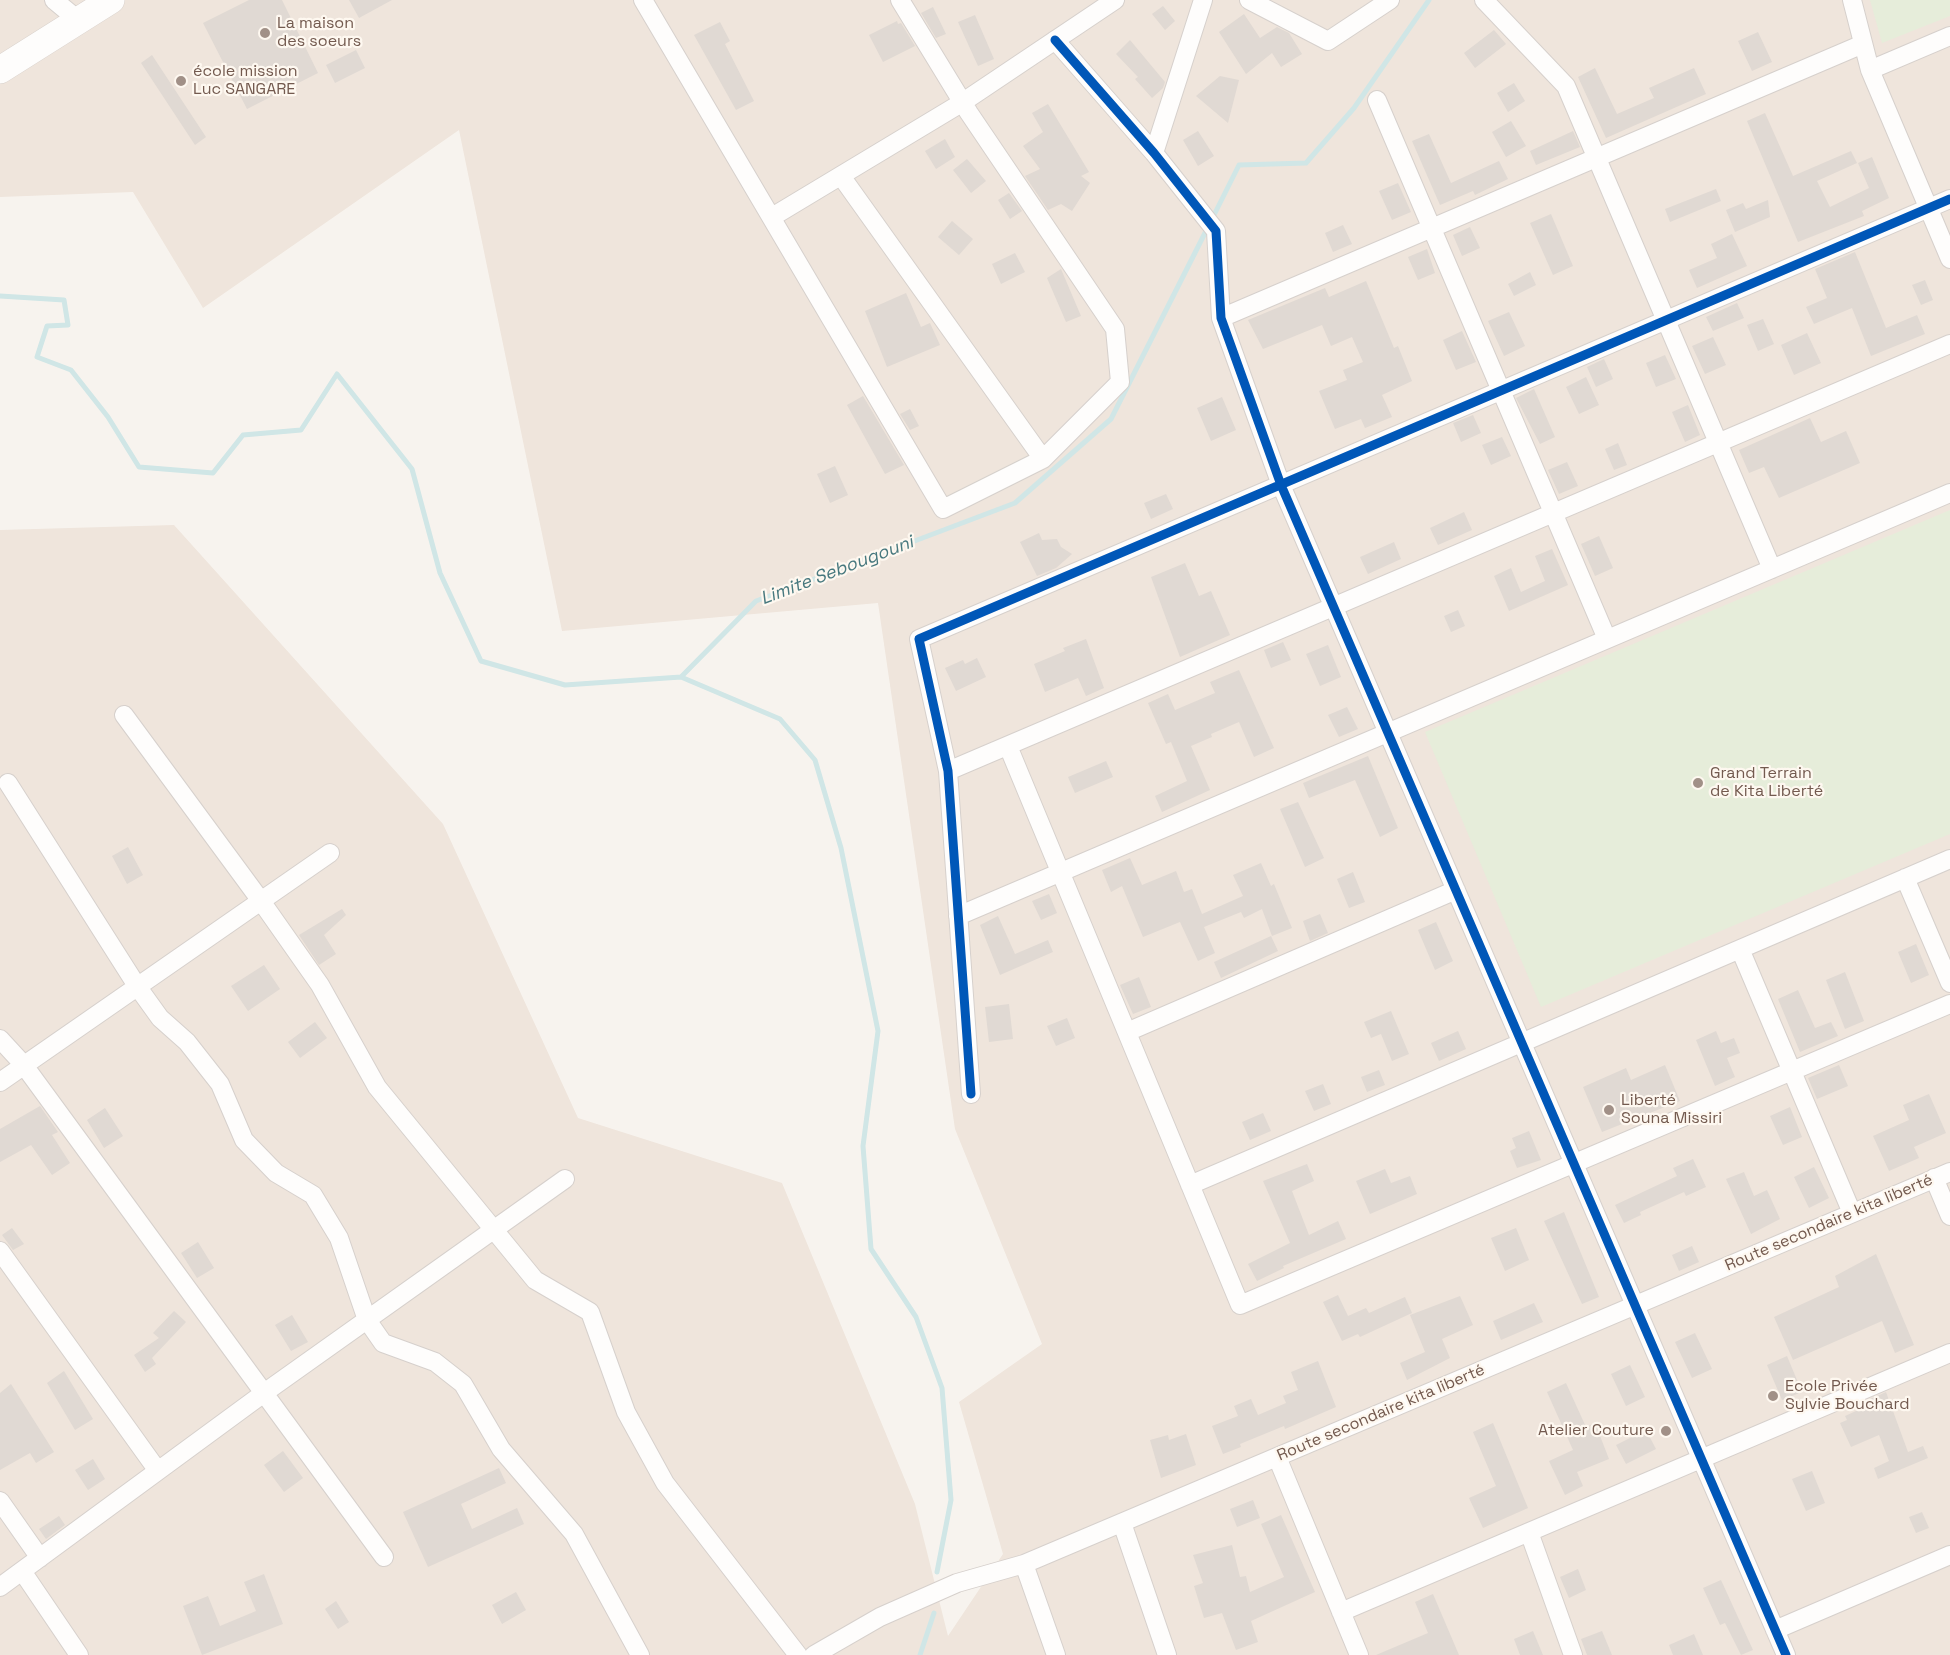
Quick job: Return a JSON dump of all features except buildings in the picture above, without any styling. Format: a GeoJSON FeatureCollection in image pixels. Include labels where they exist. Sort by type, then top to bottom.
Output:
{"type":"FeatureCollection","features":[{"type":"Feature","properties":{"kind":"main road"},"geometry":{"type":"LineString","coordinates":[[0,70],[111,0]]}},
{"type":"Feature","properties":{"kind":"street"},"geometry":{"type":"LineString","coordinates":[[54,0],[78,20]]}},
{"type":"Feature","properties":{"kind":"street"},"geometry":{"type":"LineString","coordinates":[[643,0],[943,509],[1043,459],[1120,382],[1115,329],[963,102],[900,0]]}},
{"type":"Feature","properties":{"kind":"street"},"geometry":{"type":"LineString","coordinates":[[772,217],[963,102],[1115,0]]}},
{"type":"Feature","properties":{"kind":"street"},"geometry":{"type":"LineString","coordinates":[[1154,153],[1203,0]]}},
{"type":"Feature","properties":{"kind":"street"},"geometry":{"type":"LineString","coordinates":[[1249,0],[1328,41],[1390,0]]}},
{"type":"Feature","properties":{"kind":"street"},"geometry":{"type":"LineString","coordinates":[[1484,0],[1566,86],[1772,569]]}},
{"type":"Feature","properties":{"kind":"street"},"geometry":{"type":"LineString","coordinates":[[1852,0],[1870,70],[1950,259]]}},
{"type":"Feature","properties":{"kind":"street"},"geometry":{"type":"LineString","coordinates":[[1870,70],[1950,36]]}},
{"type":"Feature","properties":{"kind":"street"},"geometry":{"type":"LineString","coordinates":[[1055,40],[1154,153],[1216,231],[1221,318],[1281,484],[1786,1655]]}},
{"type":"Feature","properties":{"kind":"street"},"geometry":{"type":"LineString","coordinates":[[1221,318],[1863,44]]}},
{"type":"Feature","properties":{"kind":"street"},"geometry":{"type":"LineString","coordinates":[[1377,100],[1607,639]]}},
{"type":"Feature","properties":{"kind":"street"},"geometry":{"type":"LineString","coordinates":[[841,176],[1043,459]]}},
{"type":"Feature","properties":{"kind":"street"},"geometry":{"type":"LineString","coordinates":[[970,1094],[948,771],[919,639],[1950,199]]}},
{"type":"Feature","properties":{"kind":"street"},"geometry":{"type":"LineString","coordinates":[[948,771],[1950,344]]}},
{"type":"Feature","properties":{"kind":"street"},"geometry":{"type":"LineString","coordinates":[[958,916],[1950,493]]}},
{"type":"Feature","properties":{"kind":"street"},"geometry":{"type":"LineString","coordinates":[[124,715],[261,900],[320,985],[377,1087],[535,1280],[590,1312],[626,1412],[665,1483],[798,1655]]}},
{"type":"Feature","properties":{"kind":"street"},"geometry":{"type":"LineString","coordinates":[[1008,746],[1240,1305],[1950,1004]]}},
{"type":"Feature","properties":{"kind":"street"},"geometry":{"type":"LineString","coordinates":[[8,783],[137,986],[160,1018],[187,1042],[220,1084],[244,1140],[276,1173],[313,1195],[339,1238],[367,1320],[383,1343],[435,1362],[463,1384],[501,1449],[574,1534],[640,1655]]}},
{"type":"Feature","properties":{"kind":"street"},"geometry":{"type":"LineString","coordinates":[[0,1082],[330,853]]}},
{"type":"Feature","properties":{"kind":"street"},"geometry":{"type":"LineString","coordinates":[[1190,1185],[1950,859]]}},
{"type":"Feature","properties":{"kind":"street"},"geometry":{"type":"LineString","coordinates":[[1905,878],[1950,983]]}},
{"type":"Feature","properties":{"kind":"street"},"geometry":{"type":"LineString","coordinates":[[1127,1032],[1456,890]]}},
{"type":"Feature","properties":{"kind":"street"},"geometry":{"type":"LineString","coordinates":[[1740,949],[1852,1213]]}},
{"type":"Feature","properties":{"kind":"street"},"geometry":{"type":"LineString","coordinates":[[0,1039],[23,1064],[384,1557]]}},
{"type":"Feature","properties":{"kind":"street"},"geometry":{"type":"LineString","coordinates":[[1942,1175],[1950,1216]]}},
{"type":"Feature","properties":{"kind":"street","name":"Route secondaire kita liberté"},"geometry":{"type":"LineString","coordinates":[[814,1655],[880,1617],[957,1583],[1023,1564],[1122,1523],[1942,1175]]}},
{"type":"Feature","properties":{"kind":"street"},"geometry":{"type":"LineString","coordinates":[[0,1587],[264,1393],[565,1179]]}},
{"type":"Feature","properties":{"kind":"street"},"geometry":{"type":"LineString","coordinates":[[0,1251],[159,1471]]}},
{"type":"Feature","properties":{"kind":"street"},"geometry":{"type":"LineString","coordinates":[[1341,1612],[1950,1353]]}},
{"type":"Feature","properties":{"kind":"street"},"geometry":{"type":"LineString","coordinates":[[1277,1457],[1359,1655]]}},
{"type":"Feature","properties":{"kind":"street"},"geometry":{"type":"LineString","coordinates":[[0,1501],[40,1558]]}},
{"type":"Feature","properties":{"kind":"street"},"geometry":{"type":"LineString","coordinates":[[1122,1523],[1167,1655]]}},
{"type":"Feature","properties":{"kind":"street"},"geometry":{"type":"LineString","coordinates":[[1529,1532],[1573,1655]]}},
{"type":"Feature","properties":{"kind":"street"},"geometry":{"type":"LineString","coordinates":[[1775,1630],[1950,1555]]}},
{"type":"Feature","properties":{"kind":"street"},"geometry":{"type":"LineString","coordinates":[[1023,1564],[1056,1655]]}},
{"type":"Feature","properties":{"kind":"street"},"geometry":{"type":"LineString","coordinates":[[22,1571],[79,1655]]}},
{"type":"Feature","properties":{"kind":"shaded area"},"geometry":{"type":"Polygon","coordinates":[[[0,0],[1950,0],[1950,1655],[0,1655],[0,530],[174,525],[443,824],[578,1118],[782,1183],[915,1504],[948,1636],[1003,1554],[959,1402],[1042,1344],[955,1129],[878,603],[562,631],[459,130],[203,308],[133,192],[0,197],[0,0]]]}},
{"type":"Feature","properties":{"kind":"green space"},"geometry":{"type":"Polygon","coordinates":[[[1870,0],[1950,0],[1950,16],[1882,43],[1870,0]]]}},
{"type":"Feature","properties":{"kind":"green space","name":"Grand Terrain de Kita Liberté"},"geometry":{"type":"Polygon","coordinates":[[[1950,510],[1950,834],[1541,1007],[1425,732],[1950,510]]]}},
{"type":"Feature","properties":{"kind":"waterway","name":"Limite Sebougouni"},"geometry":{"type":"LineString","coordinates":[[1212,219],[1239,165],[1306,163],[1354,108],[1429,0]]}},
{"type":"Feature","properties":{"kind":"waterway","name":"Limite Sebougouni"},"geometry":{"type":"LineString","coordinates":[[0,296],[64,300],[68,325],[47,326],[37,357],[71,370],[108,417],[139,467],[213,473],[243,435],[301,430],[337,374],[412,469],[440,573],[481,661],[565,685],[681,677],[756,601],[1015,503],[1111,419],[1208,227]]}},
{"type":"Feature","properties":{"kind":"waterway"},"geometry":{"type":"LineString","coordinates":[[681,677],[780,719],[815,760],[841,848],[878,1031],[863,1146],[871,1249],[916,1317],[942,1388],[951,1500],[937,1572]]}},
{"type":"Feature","properties":{"kind":"waterway"},"geometry":{"type":"LineString","coordinates":[[920,1655],[934,1613]]}},
{"type":"Feature","properties":{"kind":"cycle path"},"geometry":{"type":"LineString","coordinates":[[1055,40],[1154,153],[1216,231],[1221,318],[1281,485],[1786,1655]]}},
{"type":"Feature","properties":{"kind":"cycle path"},"geometry":{"type":"LineString","coordinates":[[971,1094],[948,771],[919,639],[1950,199]]}},
{"type":"Feature","properties":{"kind":"place","name":"La maison des soeurs"},"geometry":{"type":"Point","coordinates":[265,33]}},
{"type":"Feature","properties":{"kind":"place","name":"école mission Luc SANGARE"},"geometry":{"type":"Point","coordinates":[181,81]}},
{"type":"Feature","properties":{"kind":"place","name":"Grand Terrain de Kita Liberté"},"geometry":{"type":"Point","coordinates":[1698,783]}},
{"type":"Feature","properties":{"kind":"place","name":"Liberté Souna Missiri"},"geometry":{"type":"Point","coordinates":[1609,1110]}},
{"type":"Feature","properties":{"kind":"place","name":"Ecole Privée Sylvie Bouchard"},"geometry":{"type":"Point","coordinates":[1773,1396]}},
{"type":"Feature","properties":{"kind":"place","name":"Atelier Couture"},"geometry":{"type":"Point","coordinates":[1666,1431]}}]}
